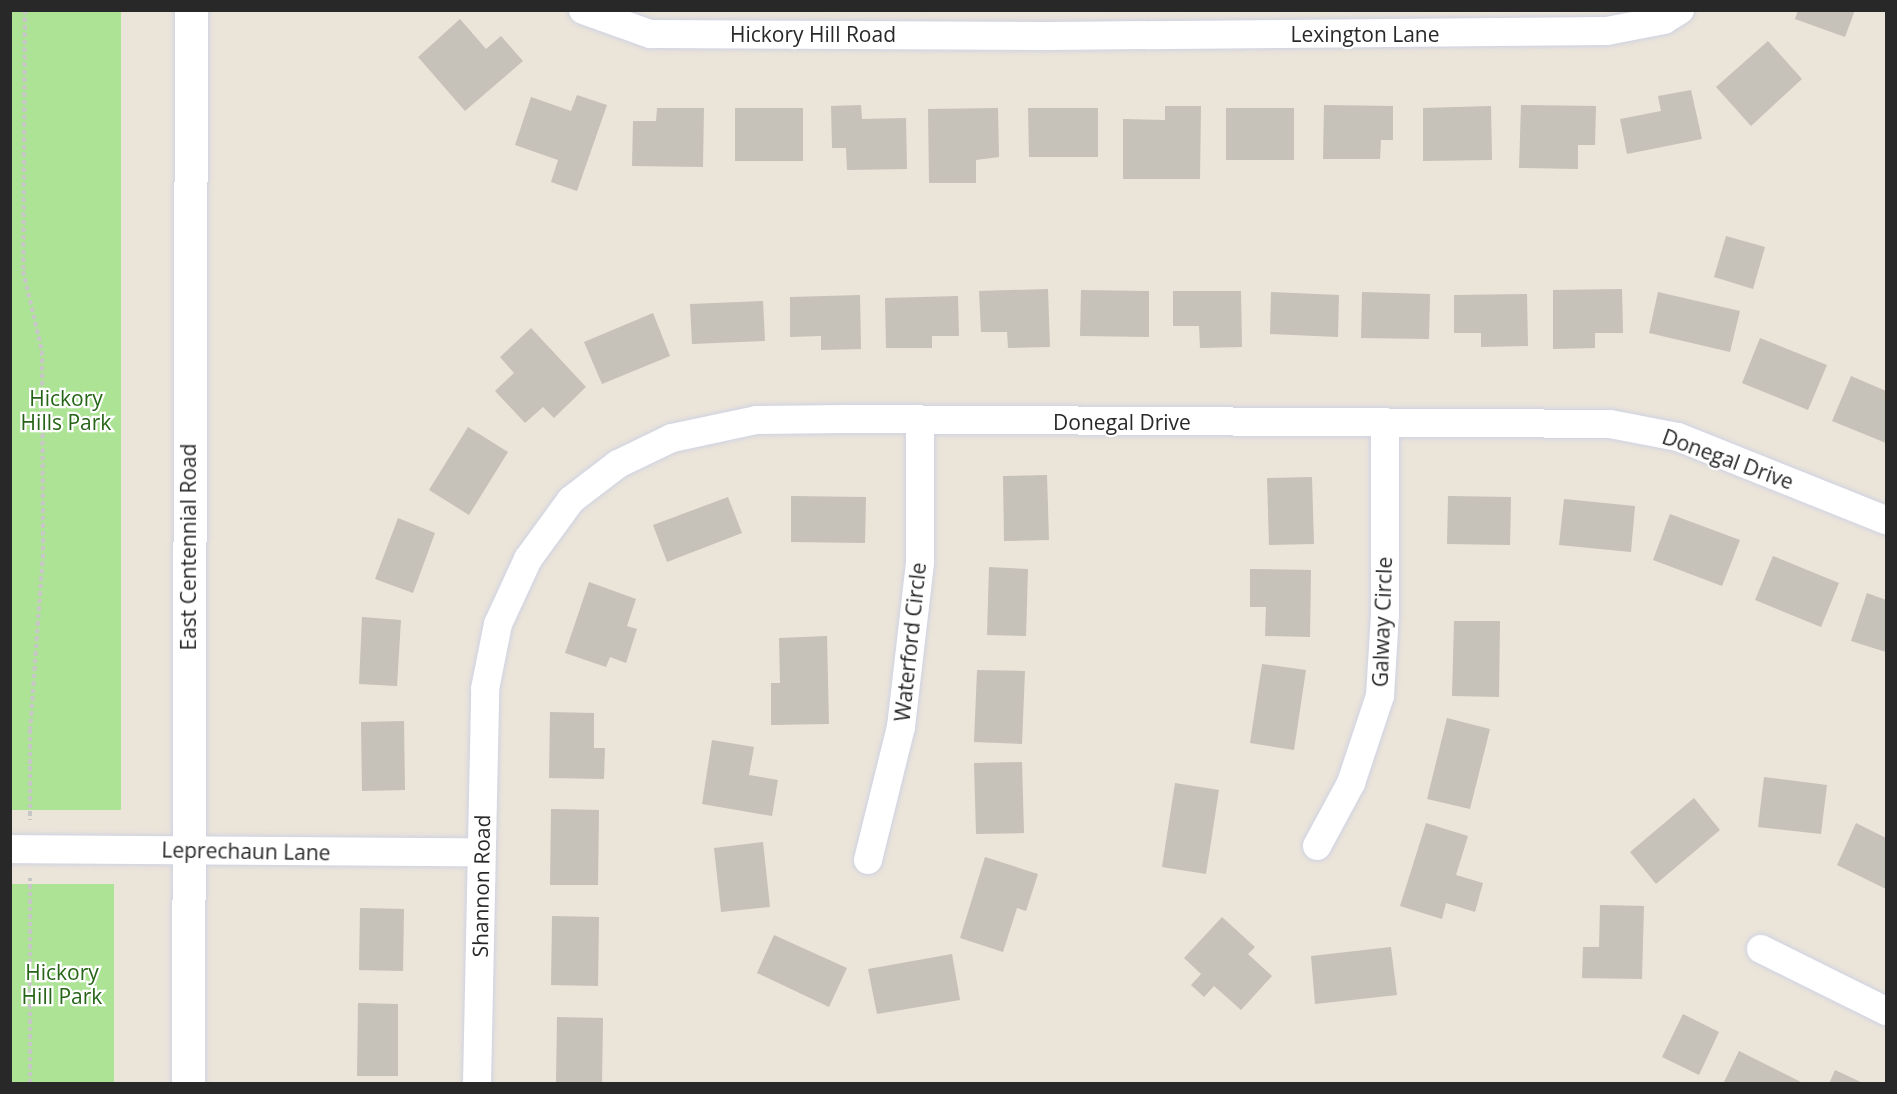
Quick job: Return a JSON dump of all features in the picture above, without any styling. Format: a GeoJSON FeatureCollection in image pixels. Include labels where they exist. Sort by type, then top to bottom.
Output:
{"type":"FeatureCollection","features":[{"type":"Feature","properties":{"kind":"street","name":"East Centennial Road"},"geometry":{"type":"LineString","coordinates":[[188,1083],[191,10]]}},
{"type":"Feature","properties":{"kind":"street","name":"Hickory Hill Road"},"geometry":{"type":"LineString","coordinates":[[583,10],[650,34],[1047,36]]}},
{"type":"Feature","properties":{"kind":"street","name":"Lexington Lane"},"geometry":{"type":"LineString","coordinates":[[1047,36],[1607,31],[1664,20],[1680,10]]}},
{"type":"Feature","properties":{"kind":"street","name":"Donegal Drive"},"geometry":{"type":"LineString","coordinates":[[485,689],[498,624],[528,559],[572,500],[618,464],[672,438],[757,420],[1610,424],[1666,435],[1745,462],[1887,520]]}},
{"type":"Feature","properties":{"kind":"street","name":"Waterford Circle"},"geometry":{"type":"LineString","coordinates":[[868,860],[901,727],[920,562],[920,420]]}},
{"type":"Feature","properties":{"kind":"street","name":"Galway Circle"},"geometry":{"type":"LineString","coordinates":[[1317,846],[1351,783],[1380,696],[1385,614],[1385,422]]}},
{"type":"Feature","properties":{"kind":"street","name":"Shannon Road"},"geometry":{"type":"LineString","coordinates":[[477,1083],[485,689]]}},
{"type":"Feature","properties":{"kind":"street","name":"Leprechaun Lane"},"geometry":{"type":"LineString","coordinates":[[20,849],[481,852]]}},
{"type":"Feature","properties":{"kind":"street"},"geometry":{"type":"LineString","coordinates":[[1761,949],[1887,1011]]}},
{"type":"Feature","properties":{"kind":"path"},"geometry":{"type":"LineString","coordinates":[[25,10],[22,271],[42,351],[43,554],[20,849],[30,1083]]}},
{"type":"Feature","properties":{"kind":"green space","name":"Hickory Hills Park"},"geometry":{"type":"Polygon","coordinates":[[[11,10],[121,11],[121,810],[11,810],[11,10]]]}},
{"type":"Feature","properties":{"kind":"green space","name":"Hickory Hill Park"},"geometry":{"type":"Polygon","coordinates":[[[10,884],[114,884],[114,1083],[11,1083],[10,884]]]}},
{"type":"Feature","properties":{"kind":"building"},"geometry":{"type":"Polygon","coordinates":[[[1798,10],[1855,10],[1845,37],[1795,19],[1798,10]]]}},
{"type":"Feature","properties":{"kind":"building"},"geometry":{"type":"Polygon","coordinates":[[[460,19],[486,49],[501,36],[523,61],[465,111],[418,57],[460,19]]]}},
{"type":"Feature","properties":{"kind":"building"},"geometry":{"type":"Polygon","coordinates":[[[1768,41],[1802,79],[1751,126],[1716,87],[1768,41]]]}},
{"type":"Feature","properties":{"kind":"building"},"geometry":{"type":"Polygon","coordinates":[[[1691,90],[1702,139],[1627,154],[1620,119],[1661,111],[1658,96],[1691,90]]]}},
{"type":"Feature","properties":{"kind":"building"},"geometry":{"type":"Polygon","coordinates":[[[577,95],[607,105],[577,191],[551,182],[558,160],[515,145],[531,97],[571,111],[577,95]]]}},
{"type":"Feature","properties":{"kind":"building"},"geometry":{"type":"Polygon","coordinates":[[[861,105],[862,119],[906,118],[907,169],[847,170],[846,148],[832,148],[831,106],[861,105]]]}},
{"type":"Feature","properties":{"kind":"building"},"geometry":{"type":"Polygon","coordinates":[[[1324,105],[1393,106],[1393,140],[1381,140],[1380,159],[1323,159],[1324,105]]]}},
{"type":"Feature","properties":{"kind":"building"},"geometry":{"type":"Polygon","coordinates":[[[1521,105],[1596,106],[1595,145],[1578,145],[1578,169],[1519,168],[1521,105]]]}},
{"type":"Feature","properties":{"kind":"building"},"geometry":{"type":"Polygon","coordinates":[[[1165,106],[1201,106],[1200,179],[1123,179],[1123,119],[1165,120],[1165,106]]]}},
{"type":"Feature","properties":{"kind":"building"},"geometry":{"type":"Polygon","coordinates":[[[1491,106],[1492,160],[1423,161],[1423,108],[1491,106]]]}},
{"type":"Feature","properties":{"kind":"building"},"geometry":{"type":"Polygon","coordinates":[[[657,108],[704,108],[703,167],[632,166],[633,121],[656,121],[657,108]]]}},
{"type":"Feature","properties":{"kind":"building"},"geometry":{"type":"Polygon","coordinates":[[[735,108],[803,108],[803,161],[735,161],[735,108]]]}},
{"type":"Feature","properties":{"kind":"building"},"geometry":{"type":"Polygon","coordinates":[[[998,108],[999,157],[976,160],[976,183],[929,183],[928,109],[998,108]]]}},
{"type":"Feature","properties":{"kind":"building"},"geometry":{"type":"Polygon","coordinates":[[[1028,108],[1098,108],[1098,157],[1029,157],[1028,108]]]}},
{"type":"Feature","properties":{"kind":"building"},"geometry":{"type":"Polygon","coordinates":[[[1226,108],[1294,108],[1294,160],[1226,160],[1226,108]]]}},
{"type":"Feature","properties":{"kind":"building"},"geometry":{"type":"Polygon","coordinates":[[[1726,236],[1765,247],[1753,289],[1714,277],[1726,236]]]}},
{"type":"Feature","properties":{"kind":"building"},"geometry":{"type":"Polygon","coordinates":[[[1048,289],[1050,347],[1008,348],[1007,332],[981,332],[979,291],[1048,289]]]}},
{"type":"Feature","properties":{"kind":"building"},"geometry":{"type":"Polygon","coordinates":[[[1622,289],[1623,333],[1595,333],[1595,348],[1553,349],[1553,290],[1622,289]]]}},
{"type":"Feature","properties":{"kind":"building"},"geometry":{"type":"Polygon","coordinates":[[[1081,290],[1149,291],[1149,337],[1080,336],[1081,290]]]}},
{"type":"Feature","properties":{"kind":"building"},"geometry":{"type":"Polygon","coordinates":[[[1173,291],[1241,291],[1242,347],[1200,348],[1199,326],[1173,326],[1173,291]]]}},
{"type":"Feature","properties":{"kind":"building"},"geometry":{"type":"Polygon","coordinates":[[[1271,292],[1339,295],[1338,337],[1270,334],[1271,292]]]}},
{"type":"Feature","properties":{"kind":"building"},"geometry":{"type":"Polygon","coordinates":[[[1362,292],[1430,294],[1429,339],[1361,338],[1362,292]]]}},
{"type":"Feature","properties":{"kind":"building"},"geometry":{"type":"Polygon","coordinates":[[[1658,292],[1740,311],[1730,352],[1649,333],[1658,292]]]}},
{"type":"Feature","properties":{"kind":"building"},"geometry":{"type":"Polygon","coordinates":[[[1527,294],[1528,346],[1481,347],[1481,333],[1454,333],[1454,295],[1527,294]]]}},
{"type":"Feature","properties":{"kind":"building"},"geometry":{"type":"Polygon","coordinates":[[[860,295],[861,349],[821,350],[821,336],[790,337],[790,297],[860,295]]]}},
{"type":"Feature","properties":{"kind":"building"},"geometry":{"type":"Polygon","coordinates":[[[958,296],[959,336],[932,336],[932,348],[886,348],[885,298],[958,296]]]}},
{"type":"Feature","properties":{"kind":"building"},"geometry":{"type":"Polygon","coordinates":[[[763,301],[765,341],[692,344],[690,304],[763,301]]]}},
{"type":"Feature","properties":{"kind":"building"},"geometry":{"type":"Polygon","coordinates":[[[653,313],[670,356],[602,384],[584,342],[653,313]]]}},
{"type":"Feature","properties":{"kind":"building"},"geometry":{"type":"Polygon","coordinates":[[[531,328],[586,387],[554,418],[543,407],[525,423],[495,391],[514,373],[500,357],[531,328]]]}},
{"type":"Feature","properties":{"kind":"building"},"geometry":{"type":"Polygon","coordinates":[[[1760,338],[1827,365],[1808,410],[1742,383],[1760,338]]]}},
{"type":"Feature","properties":{"kind":"building"},"geometry":{"type":"Polygon","coordinates":[[[1851,376],[1886,391],[1886,443],[1832,421],[1851,376]]]}},
{"type":"Feature","properties":{"kind":"building"},"geometry":{"type":"Polygon","coordinates":[[[468,427],[508,452],[469,515],[429,490],[468,427]]]}},
{"type":"Feature","properties":{"kind":"building"},"geometry":{"type":"Polygon","coordinates":[[[1047,475],[1049,540],[1004,541],[1003,476],[1047,475]]]}},
{"type":"Feature","properties":{"kind":"building"},"geometry":{"type":"Polygon","coordinates":[[[1312,477],[1314,544],[1269,545],[1267,478],[1312,477]]]}},
{"type":"Feature","properties":{"kind":"building"},"geometry":{"type":"Polygon","coordinates":[[[791,496],[866,497],[865,543],[791,542],[791,496]]]}},
{"type":"Feature","properties":{"kind":"building"},"geometry":{"type":"Polygon","coordinates":[[[1448,496],[1511,497],[1510,545],[1447,544],[1448,496]]]}},
{"type":"Feature","properties":{"kind":"building"},"geometry":{"type":"Polygon","coordinates":[[[728,497],[742,533],[667,562],[653,525],[728,497]]]}},
{"type":"Feature","properties":{"kind":"building"},"geometry":{"type":"Polygon","coordinates":[[[1564,499],[1635,506],[1631,552],[1559,545],[1564,499]]]}},
{"type":"Feature","properties":{"kind":"building"},"geometry":{"type":"Polygon","coordinates":[[[1670,514],[1740,540],[1722,586],[1653,560],[1670,514]]]}},
{"type":"Feature","properties":{"kind":"building"},"geometry":{"type":"Polygon","coordinates":[[[398,518],[435,533],[413,593],[375,579],[398,518]]]}},
{"type":"Feature","properties":{"kind":"building"},"geometry":{"type":"Polygon","coordinates":[[[1773,556],[1839,583],[1821,627],[1755,600],[1773,556]]]}},
{"type":"Feature","properties":{"kind":"building"},"geometry":{"type":"Polygon","coordinates":[[[989,567],[1028,569],[1026,636],[987,635],[989,567]]]}},
{"type":"Feature","properties":{"kind":"building"},"geometry":{"type":"Polygon","coordinates":[[[1250,569],[1311,570],[1310,637],[1265,636],[1266,607],[1250,607],[1250,569]]]}},
{"type":"Feature","properties":{"kind":"building"},"geometry":{"type":"Polygon","coordinates":[[[589,582],[636,599],[627,626],[637,629],[626,663],[610,657],[606,667],[565,653],[589,582]]]}},
{"type":"Feature","properties":{"kind":"building"},"geometry":{"type":"Polygon","coordinates":[[[1867,593],[1886,600],[1886,652],[1851,641],[1867,593]]]}},
{"type":"Feature","properties":{"kind":"building"},"geometry":{"type":"Polygon","coordinates":[[[362,617],[401,620],[397,686],[359,684],[362,617]]]}},
{"type":"Feature","properties":{"kind":"building"},"geometry":{"type":"Polygon","coordinates":[[[1454,621],[1500,621],[1499,697],[1452,696],[1454,621]]]}},
{"type":"Feature","properties":{"kind":"building"},"geometry":{"type":"Polygon","coordinates":[[[827,636],[829,724],[771,725],[771,683],[780,683],[779,638],[827,636]]]}},
{"type":"Feature","properties":{"kind":"building"},"geometry":{"type":"Polygon","coordinates":[[[1262,664],[1306,670],[1294,750],[1250,743],[1262,664]]]}},
{"type":"Feature","properties":{"kind":"building"},"geometry":{"type":"Polygon","coordinates":[[[977,670],[1025,671],[1022,744],[974,742],[977,670]]]}},
{"type":"Feature","properties":{"kind":"building"},"geometry":{"type":"Polygon","coordinates":[[[550,712],[594,713],[594,748],[605,748],[604,779],[549,778],[550,712]]]}},
{"type":"Feature","properties":{"kind":"building"},"geometry":{"type":"Polygon","coordinates":[[[1447,718],[1490,729],[1470,809],[1427,799],[1447,718]]]}},
{"type":"Feature","properties":{"kind":"building"},"geometry":{"type":"Polygon","coordinates":[[[404,721],[405,790],[362,791],[361,722],[404,721]]]}},
{"type":"Feature","properties":{"kind":"building"},"geometry":{"type":"Polygon","coordinates":[[[712,740],[754,747],[749,775],[778,780],[772,816],[702,804],[712,740]]]}},
{"type":"Feature","properties":{"kind":"building"},"geometry":{"type":"Polygon","coordinates":[[[1022,762],[1024,833],[976,834],[974,763],[1022,762]]]}},
{"type":"Feature","properties":{"kind":"building"},"geometry":{"type":"Polygon","coordinates":[[[1764,777],[1827,785],[1821,834],[1758,827],[1764,777]]]}},
{"type":"Feature","properties":{"kind":"building"},"geometry":{"type":"Polygon","coordinates":[[[1175,783],[1219,790],[1206,874],[1162,867],[1175,783]]]}},
{"type":"Feature","properties":{"kind":"building"},"geometry":{"type":"Polygon","coordinates":[[[1694,798],[1720,830],[1656,884],[1630,852],[1694,798]]]}},
{"type":"Feature","properties":{"kind":"building"},"geometry":{"type":"Polygon","coordinates":[[[551,809],[599,810],[598,885],[550,885],[551,809]]]}},
{"type":"Feature","properties":{"kind":"building"},"geometry":{"type":"Polygon","coordinates":[[[1426,823],[1468,836],[1456,875],[1483,883],[1475,912],[1446,903],[1442,919],[1400,906],[1426,823]]]}},
{"type":"Feature","properties":{"kind":"building"},"geometry":{"type":"Polygon","coordinates":[[[1856,823],[1886,838],[1886,889],[1837,865],[1856,823]]]}},
{"type":"Feature","properties":{"kind":"building"},"geometry":{"type":"Polygon","coordinates":[[[763,842],[770,907],[721,912],[714,848],[763,842]]]}},
{"type":"Feature","properties":{"kind":"building"},"geometry":{"type":"Polygon","coordinates":[[[985,857],[1038,874],[1026,911],[1017,908],[1003,952],[960,938],[985,857]]]}},
{"type":"Feature","properties":{"kind":"building"},"geometry":{"type":"Polygon","coordinates":[[[1600,905],[1644,906],[1642,979],[1582,978],[1583,947],[1599,947],[1600,905]]]}},
{"type":"Feature","properties":{"kind":"building"},"geometry":{"type":"Polygon","coordinates":[[[360,908],[404,909],[403,971],[359,970],[360,908]]]}},
{"type":"Feature","properties":{"kind":"building"},"geometry":{"type":"Polygon","coordinates":[[[552,916],[599,917],[598,986],[551,985],[552,916]]]}},
{"type":"Feature","properties":{"kind":"building"},"geometry":{"type":"Polygon","coordinates":[[[1222,917],[1255,947],[1248,954],[1272,976],[1241,1010],[1214,986],[1204,997],[1191,985],[1201,974],[1184,958],[1222,917]]]}},
{"type":"Feature","properties":{"kind":"building"},"geometry":{"type":"Polygon","coordinates":[[[774,935],[847,968],[829,1007],[757,973],[774,935]]]}},
{"type":"Feature","properties":{"kind":"building"},"geometry":{"type":"Polygon","coordinates":[[[1391,947],[1397,995],[1315,1004],[1311,956],[1391,947]]]}},
{"type":"Feature","properties":{"kind":"building"},"geometry":{"type":"Polygon","coordinates":[[[952,954],[960,1000],[877,1014],[868,969],[952,954]]]}},
{"type":"Feature","properties":{"kind":"building"},"geometry":{"type":"Polygon","coordinates":[[[358,1003],[398,1004],[398,1076],[357,1076],[358,1003]]]}},
{"type":"Feature","properties":{"kind":"building"},"geometry":{"type":"Polygon","coordinates":[[[1683,1014],[1719,1032],[1699,1075],[1662,1057],[1683,1014]]]}},
{"type":"Feature","properties":{"kind":"building"},"geometry":{"type":"Polygon","coordinates":[[[557,1017],[603,1018],[602,1084],[556,1083],[557,1017]]]}},
{"type":"Feature","properties":{"kind":"building"},"geometry":{"type":"Polygon","coordinates":[[[1739,1051],[1805,1084],[1723,1084],[1739,1051]]]}},
{"type":"Feature","properties":{"kind":"building"},"geometry":{"type":"Polygon","coordinates":[[[1835,1070],[1865,1084],[1829,1084],[1835,1070]]]}}]}
